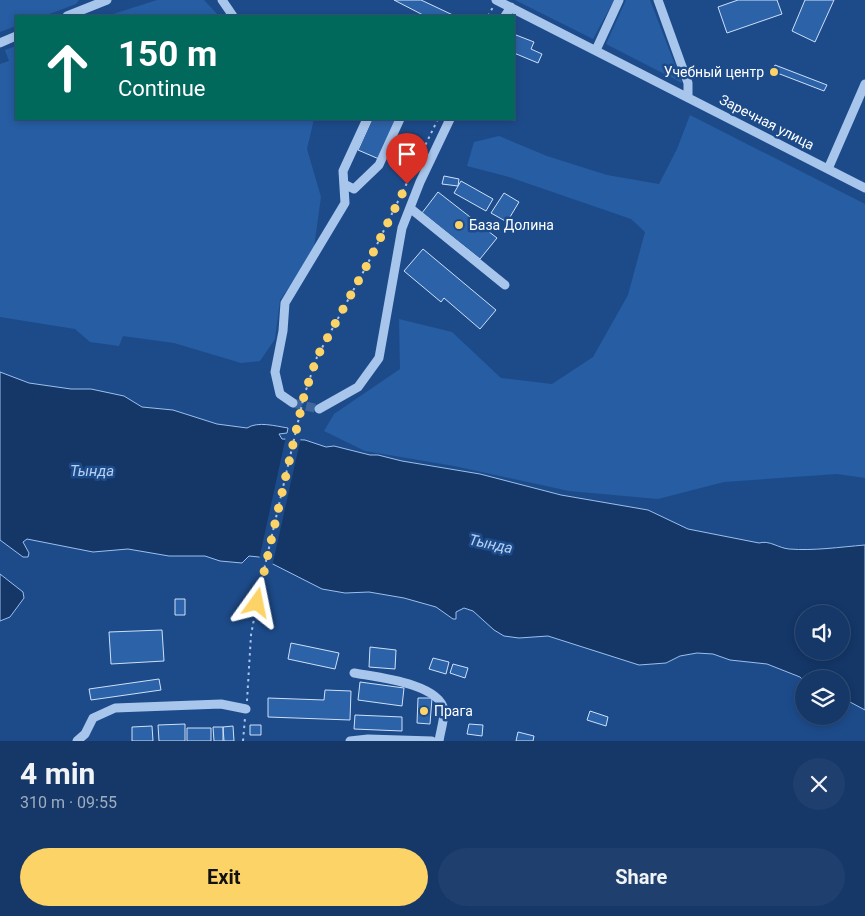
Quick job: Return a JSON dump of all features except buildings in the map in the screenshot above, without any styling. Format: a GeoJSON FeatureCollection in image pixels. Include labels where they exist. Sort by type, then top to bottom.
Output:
{"type":"FeatureCollection","features":[{"type":"Feature","properties":{"kind":"street"},"geometry":{"type":"LineString","coordinates":[[70,15],[107,0]]}},
{"type":"Feature","properties":{"kind":"street"},"geometry":{"type":"LineString","coordinates":[[222,0],[232,15]]}},
{"type":"Feature","properties":{"kind":"street","name":"Заречная улица"},"geometry":{"type":"LineString","coordinates":[[496,0],[688,96],[865,188]]}},
{"type":"Feature","properties":{"kind":"street"},"geometry":{"type":"LineString","coordinates":[[596,50],[619,0]]}},
{"type":"Feature","properties":{"kind":"street"},"geometry":{"type":"LineString","coordinates":[[658,0],[688,82],[688,96]]}},
{"type":"Feature","properties":{"kind":"street"},"geometry":{"type":"LineString","coordinates":[[506,15],[511,7]]}},
{"type":"Feature","properties":{"kind":"street"},"geometry":{"type":"LineString","coordinates":[[0,43],[15,36]]}},
{"type":"Feature","properties":{"kind":"street"},"geometry":{"type":"LineString","coordinates":[[828,169],[865,84]]}},
{"type":"Feature","properties":{"kind":"street"},"geometry":{"type":"LineString","coordinates":[[293,403],[280,394],[275,372],[286,303],[345,203],[343,171],[367,120]]}},
{"type":"Feature","properties":{"kind":"street"},"geometry":{"type":"LineString","coordinates":[[344,184],[354,189],[378,165],[400,120]]}},
{"type":"Feature","properties":{"kind":"street"},"geometry":{"type":"LineString","coordinates":[[319,409],[358,387],[379,358],[402,228],[450,120]]}},
{"type":"Feature","properties":{"kind":"street"},"geometry":{"type":"LineString","coordinates":[[410,208],[504,285]]}},
{"type":"Feature","properties":{"kind":"street"},"geometry":{"type":"LineString","coordinates":[[354,673],[414,684],[438,698],[444,710],[439,741]]}},
{"type":"Feature","properties":{"kind":"street"},"geometry":{"type":"LineString","coordinates":[[77,741],[85,734],[93,718],[115,708],[221,704],[246,709]]}},
{"type":"Feature","properties":{"kind":"street"},"geometry":{"type":"LineString","coordinates":[[350,741],[368,739],[432,741]]}},
{"type":"Feature","properties":{"kind":"path"},"geometry":{"type":"LineString","coordinates":[[243,741],[251,635],[260,587],[304,396],[317,357],[367,265],[438,120]]}},
{"type":"Feature","properties":{"kind":"shaded area"},"geometry":{"type":"Polygon","coordinates":[[[0,0],[79,0],[76,4],[47,15],[15,15],[15,26],[0,32],[0,0]]]}},
{"type":"Feature","properties":{"kind":"shaded area"},"geometry":{"type":"Polygon","coordinates":[[[157,0],[204,0],[218,15],[110,15],[157,0]]]}},
{"type":"Feature","properties":{"kind":"shaded area"},"geometry":{"type":"Polygon","coordinates":[[[515,0],[614,0],[593,39],[515,0]]]}},
{"type":"Feature","properties":{"kind":"shaded area"},"geometry":{"type":"Polygon","coordinates":[[[626,0],[650,0],[682,83],[606,44],[626,0]]]}},
{"type":"Feature","properties":{"kind":"shaded area"},"geometry":{"type":"Polygon","coordinates":[[[15,46],[15,120],[314,120],[307,149],[321,197],[313,254],[280,300],[275,339],[260,361],[241,363],[174,343],[123,336],[119,346],[90,342],[75,329],[0,317],[0,64],[9,61],[5,50],[15,46]]]}},
{"type":"Feature","properties":{"kind":"shaded area"},"geometry":{"type":"Polygon","coordinates":[[[690,115],[865,204],[865,478],[837,474],[724,482],[658,499],[569,491],[454,466],[365,451],[324,431],[334,414],[400,369],[399,319],[452,332],[501,378],[552,384],[593,357],[628,295],[645,232],[631,219],[509,177],[467,166],[474,142],[499,136],[547,156],[607,175],[659,184],[677,149],[690,115]]]}},
{"type":"Feature","properties":{"kind":"water","name":"Тында"},"geometry":{"type":"Polygon","coordinates":[[[0,372],[29,383],[71,389],[91,389],[124,396],[142,407],[173,410],[217,424],[247,428],[261,424],[288,428],[287,433],[279,434],[282,439],[305,440],[326,447],[334,446],[370,455],[480,474],[561,495],[648,510],[688,529],[759,543],[763,542],[789,549],[865,545],[865,710],[850,702],[850,670],[795,670],[795,675],[767,664],[730,660],[713,654],[697,653],[680,656],[666,663],[639,665],[548,636],[519,638],[504,636],[494,630],[473,611],[464,608],[456,612],[456,619],[453,619],[436,607],[404,598],[369,592],[345,593],[322,589],[259,557],[249,556],[242,563],[220,561],[205,556],[169,556],[128,549],[93,552],[27,539],[23,542],[29,553],[28,557],[23,557],[0,540],[0,372]]]}},
{"type":"Feature","properties":{"kind":"water"},"geometry":{"type":"Polygon","coordinates":[[[0,574],[23,592],[24,598],[10,617],[0,621],[0,574]]]}},
{"type":"Feature","properties":{"kind":"pier"},"geometry":{"type":"Polygon","coordinates":[[[286,436],[301,437],[272,567],[259,560],[286,436]]]}},
{"type":"Feature","properties":{"kind":"tunnel"},"geometry":{"type":"LineString","coordinates":[[293,403],[319,409]]}},
{"type":"Feature","properties":{"kind":"place","name":"Учебный центр"},"geometry":{"type":"Point","coordinates":[774,72]}},
{"type":"Feature","properties":{"kind":"place","name":"База Долина"},"geometry":{"type":"Point","coordinates":[459,225]}},
{"type":"Feature","properties":{"kind":"place","name":"Прага"},"geometry":{"type":"Point","coordinates":[424,711]}},
{"type":"Feature","properties":{"kind":"route"},"geometry":{"type":"LineString","coordinates":[[257,603],[304,396],[317,357],[367,265],[407,184]]}}]}
